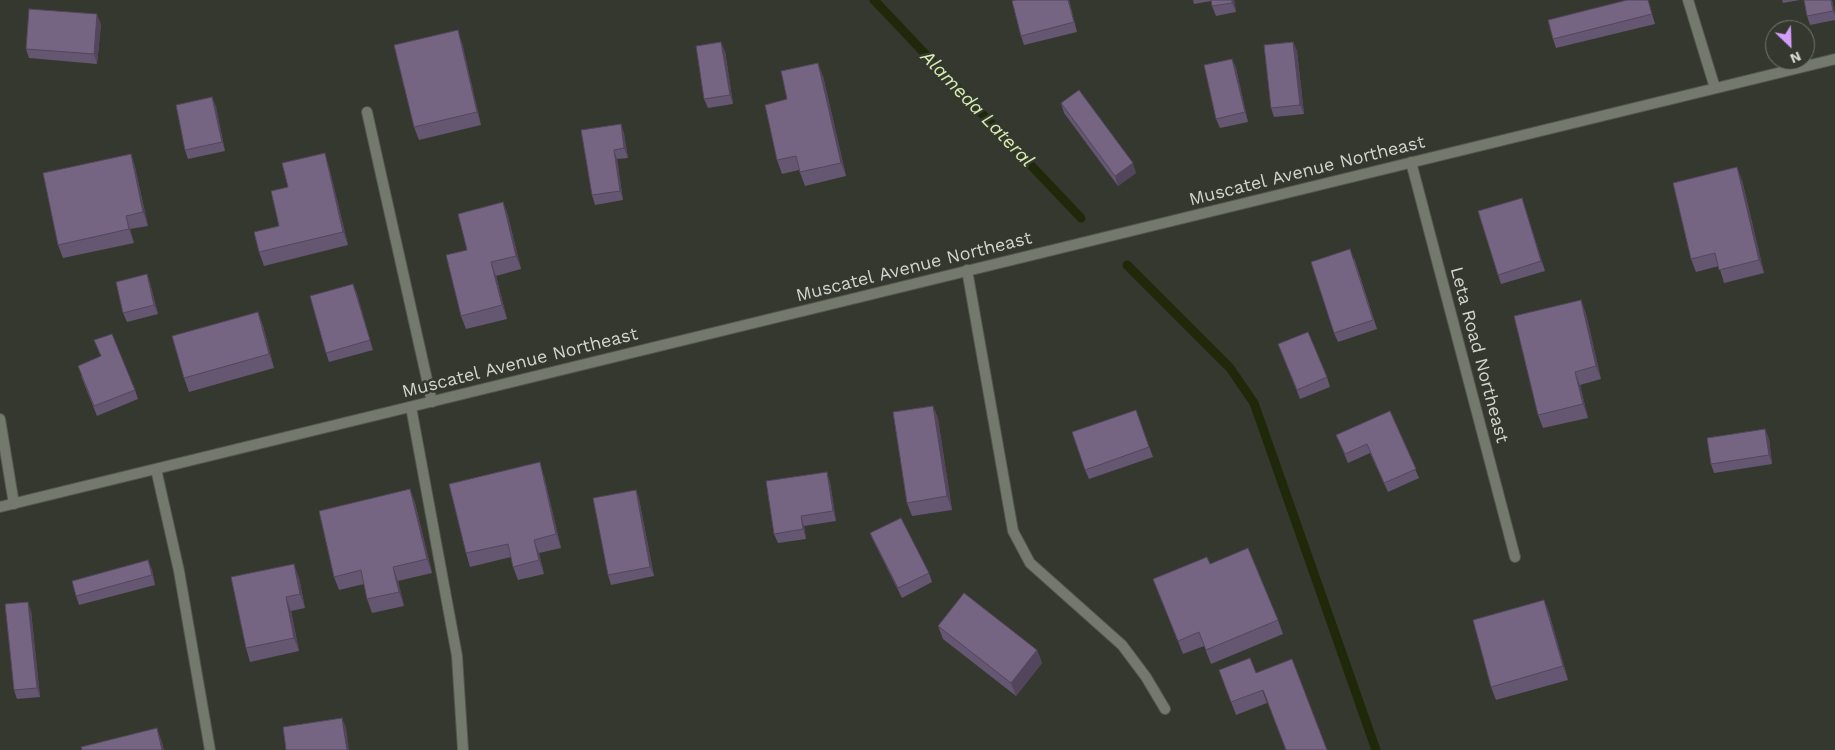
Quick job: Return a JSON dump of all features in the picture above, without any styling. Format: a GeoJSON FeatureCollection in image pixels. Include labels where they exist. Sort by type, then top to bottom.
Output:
{"type":"FeatureCollection","features":[{"type":"Feature","properties":{"kind":"street"},"geometry":{"type":"LineString","coordinates":[[1688,0],[1715,88]]}},
{"type":"Feature","properties":{"kind":"street","name":"Muscatel Avenue Northeast"},"geometry":{"type":"LineString","coordinates":[[0,508],[1835,59]]}},
{"type":"Feature","properties":{"kind":"street"},"geometry":{"type":"LineString","coordinates":[[367,112],[432,402]]}},
{"type":"Feature","properties":{"kind":"street","name":"Leta Road Northeast"},"geometry":{"type":"LineString","coordinates":[[1412,162],[1515,557]]}},
{"type":"Feature","properties":{"kind":"street"},"geometry":{"type":"LineString","coordinates":[[967,270],[1013,532],[1030,563],[1122,645],[1146,677],[1165,709]]}},
{"type":"Feature","properties":{"kind":"street"},"geometry":{"type":"LineString","coordinates":[[411,407],[457,656],[463,750]]}},
{"type":"Feature","properties":{"kind":"street"},"geometry":{"type":"LineString","coordinates":[[0,418],[14,504]]}},
{"type":"Feature","properties":{"kind":"street"},"geometry":{"type":"LineString","coordinates":[[156,469],[179,571],[210,750]]}},
{"type":"Feature","properties":{"kind":"building"},"geometry":{"type":"Polygon","coordinates":[[[1068,0],[1074,22],[1021,36],[1012,1],[1068,0]]]}},
{"type":"Feature","properties":{"kind":"building"},"geometry":{"type":"Polygon","coordinates":[[[1211,0],[1232,0],[1232,3],[1212,6],[1211,0]]]}},
{"type":"Feature","properties":{"kind":"building"},"geometry":{"type":"Polygon","coordinates":[[[1627,0],[1648,0],[1652,14],[1553,39],[1548,20],[1627,0]]]}},
{"type":"Feature","properties":{"kind":"building"},"geometry":{"type":"Polygon","coordinates":[[[1804,0],[1831,0],[1833,11],[1807,16],[1804,0]]]}},
{"type":"Feature","properties":{"kind":"building"},"geometry":{"type":"Polygon","coordinates":[[[29,9],[97,14],[94,54],[26,49],[29,9]]]}},
{"type":"Feature","properties":{"kind":"building"},"geometry":{"type":"Polygon","coordinates":[[[458,30],[477,112],[414,127],[394,45],[458,30]]]}},
{"type":"Feature","properties":{"kind":"building"},"geometry":{"type":"Polygon","coordinates":[[[721,42],[730,95],[704,99],[696,46],[721,42]]]}},
{"type":"Feature","properties":{"kind":"building"},"geometry":{"type":"Polygon","coordinates":[[[1293,42],[1300,105],[1271,108],[1264,45],[1293,42]]]}},
{"type":"Feature","properties":{"kind":"building"},"geometry":{"type":"Polygon","coordinates":[[[1232,59],[1245,112],[1216,119],[1204,65],[1232,59]]]}},
{"type":"Feature","properties":{"kind":"building"},"geometry":{"type":"Polygon","coordinates":[[[818,63],[841,163],[800,172],[796,156],[777,160],[765,105],[787,99],[781,71],[818,63]]]}},
{"type":"Feature","properties":{"kind":"building"},"geometry":{"type":"Polygon","coordinates":[[[1079,90],[1133,163],[1115,176],[1061,103],[1079,90]]]}},
{"type":"Feature","properties":{"kind":"building"},"geometry":{"type":"Polygon","coordinates":[[[212,97],[222,142],[185,150],[176,105],[212,97]]]}},
{"type":"Feature","properties":{"kind":"building"},"geometry":{"type":"Polygon","coordinates":[[[621,124],[624,148],[614,150],[620,191],[592,195],[581,130],[621,124]]]}},
{"type":"Feature","properties":{"kind":"building"},"geometry":{"type":"Polygon","coordinates":[[[325,153],[343,232],[259,252],[254,232],[279,226],[271,191],[288,187],[282,163],[325,153]]]}},
{"type":"Feature","properties":{"kind":"building"},"geometry":{"type":"Polygon","coordinates":[[[131,154],[143,212],[126,216],[129,229],[58,245],[43,173],[131,154]]]}},
{"type":"Feature","properties":{"kind":"building"},"geometry":{"type":"Polygon","coordinates":[[[1737,167],[1759,260],[1719,270],[1715,253],[1691,259],[1673,183],[1737,167]]]}},
{"type":"Feature","properties":{"kind":"building"},"geometry":{"type":"Polygon","coordinates":[[[1522,198],[1541,261],[1498,275],[1478,211],[1522,198]]]}},
{"type":"Feature","properties":{"kind":"building"},"geometry":{"type":"Polygon","coordinates":[[[503,202],[516,256],[491,262],[502,305],[461,316],[446,255],[467,250],[458,214],[503,202]]]}},
{"type":"Feature","properties":{"kind":"building"},"geometry":{"type":"Polygon","coordinates":[[[1350,249],[1373,320],[1334,333],[1311,262],[1350,249]]]}},
{"type":"Feature","properties":{"kind":"building"},"geometry":{"type":"Polygon","coordinates":[[[147,274],[154,305],[123,313],[116,282],[147,274]]]}},
{"type":"Feature","properties":{"kind":"building"},"geometry":{"type":"Polygon","coordinates":[[[353,284],[370,340],[326,353],[310,296],[353,284]]]}},
{"type":"Feature","properties":{"kind":"building"},"geometry":{"type":"Polygon","coordinates":[[[1581,300],[1596,366],[1575,372],[1583,404],[1538,415],[1514,316],[1581,300]]]}},
{"type":"Feature","properties":{"kind":"building"},"geometry":{"type":"Polygon","coordinates":[[[258,312],[269,354],[184,378],[172,336],[258,312]]]}},
{"type":"Feature","properties":{"kind":"building"},"geometry":{"type":"Polygon","coordinates":[[[1308,332],[1327,377],[1297,390],[1278,344],[1308,332]]]}},
{"type":"Feature","properties":{"kind":"building"},"geometry":{"type":"Polygon","coordinates":[[[112,334],[135,390],[94,406],[78,366],[101,356],[94,340],[112,334]]]}},
{"type":"Feature","properties":{"kind":"building"},"geometry":{"type":"Polygon","coordinates":[[[933,406],[947,496],[907,503],[893,412],[933,406]]]}},
{"type":"Feature","properties":{"kind":"building"},"geometry":{"type":"Polygon","coordinates":[[[1136,410],[1149,447],[1085,470],[1072,432],[1136,410]]]}},
{"type":"Feature","properties":{"kind":"building"},"geometry":{"type":"Polygon","coordinates":[[[1390,411],[1416,469],[1384,483],[1367,444],[1345,454],[1336,435],[1390,411]]]}},
{"type":"Feature","properties":{"kind":"building"},"geometry":{"type":"Polygon","coordinates":[[[1765,429],[1769,455],[1711,464],[1707,438],[1765,429]]]}},
{"type":"Feature","properties":{"kind":"building"},"geometry":{"type":"Polygon","coordinates":[[[540,462],[556,534],[534,540],[539,560],[513,567],[508,544],[466,553],[449,484],[540,462]]]}},
{"type":"Feature","properties":{"kind":"building"},"geometry":{"type":"Polygon","coordinates":[[[827,472],[833,511],[801,516],[803,529],[774,534],[766,481],[827,472]]]}},
{"type":"Feature","properties":{"kind":"building"},"geometry":{"type":"Polygon","coordinates":[[[410,489],[427,559],[393,567],[399,592],[367,599],[361,570],[334,577],[319,511],[410,489]]]}},
{"type":"Feature","properties":{"kind":"building"},"geometry":{"type":"Polygon","coordinates":[[[636,490],[650,567],[608,575],[593,498],[636,490]]]}},
{"type":"Feature","properties":{"kind":"building"},"geometry":{"type":"Polygon","coordinates":[[[901,518],[929,573],[898,588],[870,533],[901,518]]]}},
{"type":"Feature","properties":{"kind":"building"},"geometry":{"type":"Polygon","coordinates":[[[1248,548],[1278,620],[1206,650],[1199,632],[1178,641],[1153,579],[1207,557],[1210,564],[1248,548]]]}},
{"type":"Feature","properties":{"kind":"building"},"geometry":{"type":"Polygon","coordinates":[[[148,560],[152,575],[76,596],[72,581],[148,560]]]}},
{"type":"Feature","properties":{"kind":"building"},"geometry":{"type":"Polygon","coordinates":[[[294,564],[300,594],[286,597],[294,638],[246,648],[231,577],[294,564]]]}},
{"type":"Feature","properties":{"kind":"building"},"geometry":{"type":"Polygon","coordinates":[[[964,593],[1037,650],[1011,683],[938,626],[964,593]]]}},
{"type":"Feature","properties":{"kind":"building"},"geometry":{"type":"Polygon","coordinates":[[[1544,600],[1563,666],[1491,687],[1473,620],[1544,600]]]}},
{"type":"Feature","properties":{"kind":"building"},"geometry":{"type":"Polygon","coordinates":[[[28,602],[37,688],[14,690],[5,604],[28,602]]]}},
{"type":"Feature","properties":{"kind":"building"},"geometry":{"type":"Polygon","coordinates":[[[1250,658],[1256,673],[1292,659],[1327,750],[1286,750],[1263,690],[1231,702],[1219,670],[1250,658]]]}},
{"type":"Feature","properties":{"kind":"building"},"geometry":{"type":"Polygon","coordinates":[[[342,718],[347,750],[286,750],[283,727],[342,718]]]}},
{"type":"Feature","properties":{"kind":"building"},"geometry":{"type":"Polygon","coordinates":[[[157,728],[162,750],[82,750],[81,747],[157,728]]]}},
{"type":"Feature","properties":{"kind":"waterway","name":"Alameda Lateral"},"geometry":{"type":"LineString","coordinates":[[874,0],[1081,218]]}},
{"type":"Feature","properties":{"kind":"waterway"},"geometry":{"type":"LineString","coordinates":[[1127,265],[1230,368],[1254,403],[1376,750]]}}]}
